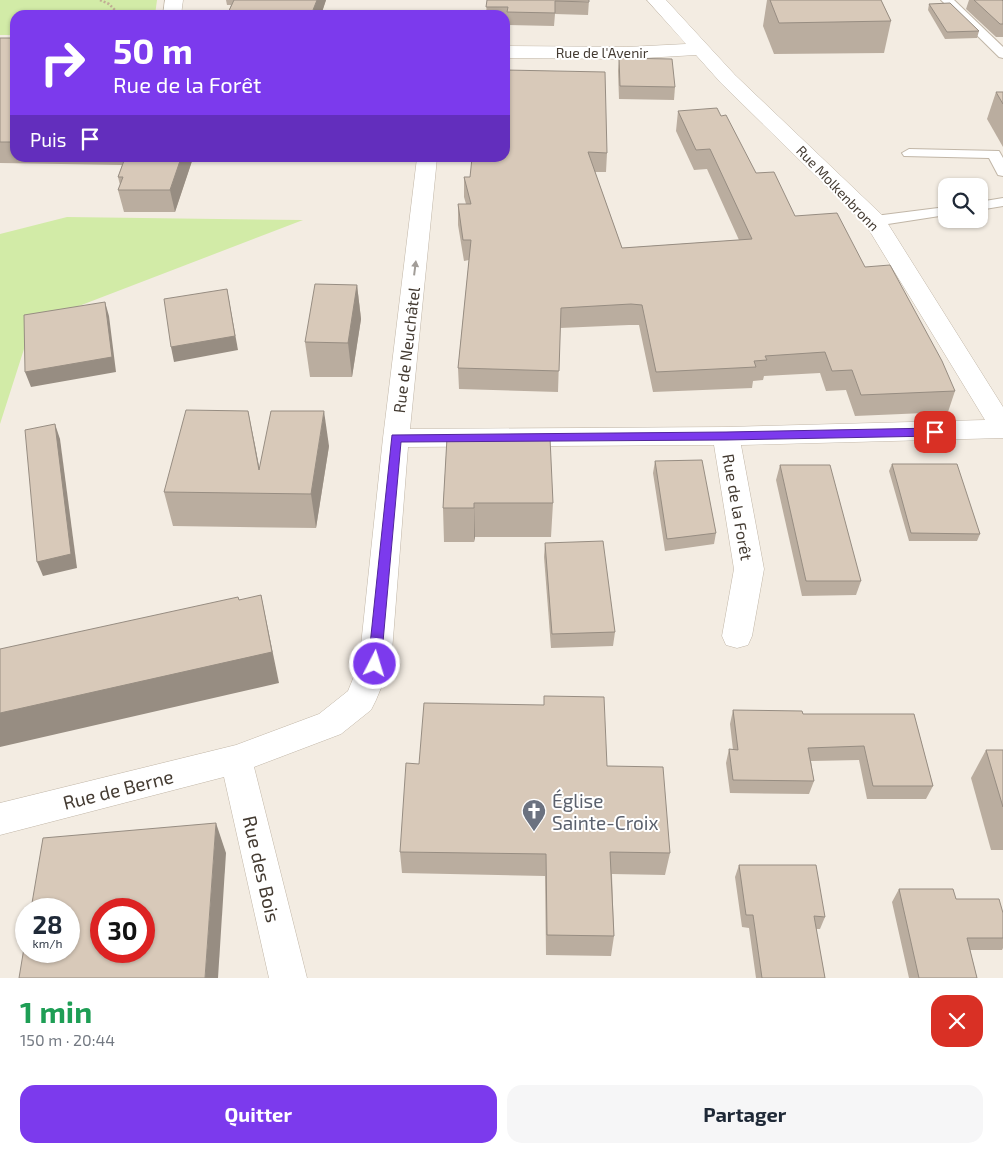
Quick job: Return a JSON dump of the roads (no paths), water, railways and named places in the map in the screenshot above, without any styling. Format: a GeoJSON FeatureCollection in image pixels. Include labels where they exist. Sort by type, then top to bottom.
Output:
{"type":"FeatureCollection","features":[{"type":"Feature","properties":{"kind":"street","name":"Rue Molkenbronn"},"geometry":{"type":"LineString","coordinates":[[656,0],[699,49],[875,222],[1003,428]]}},
{"type":"Feature","properties":{"kind":"street","name":"Rue de l'Avenir"},"geometry":{"type":"LineString","coordinates":[[510,52],[627,53],[699,49]]}},
{"type":"Feature","properties":{"kind":"street","name":"Rue de Neuchâtel"},"geometry":{"type":"LineString","coordinates":[[236,760],[330,724],[360,700],[375,664],[396,438],[426,162]]}},
{"type":"Feature","properties":{"kind":"street","name":"Rue de la Forêt"},"geometry":{"type":"LineString","coordinates":[[396,438],[726,436],[1003,428]]}},
{"type":"Feature","properties":{"kind":"street","name":"Rue de la Forêt"},"geometry":{"type":"LineString","coordinates":[[726,436],[748,569],[737,636]]}},
{"type":"Feature","properties":{"kind":"street","name":"Rue de Berne"},"geometry":{"type":"LineString","coordinates":[[0,818],[236,760]]}},
{"type":"Feature","properties":{"kind":"street","name":"Rue des Bois"},"geometry":{"type":"LineString","coordinates":[[236,760],[288,978]]}},
{"type":"Feature","properties":{"kind":"lane"},"geometry":{"type":"LineString","coordinates":[[947,0],[1003,54]]}},
{"type":"Feature","properties":{"kind":"lane"},"geometry":{"type":"LineString","coordinates":[[909,153],[994,154],[1003,172]]}},
{"type":"Feature","properties":{"kind":"lane"},"geometry":{"type":"LineString","coordinates":[[988,204],[1003,202]]}},
{"type":"Feature","properties":{"kind":"lane"},"geometry":{"type":"LineString","coordinates":[[875,222],[938,211]]}},
{"type":"Feature","properties":{"kind":"place","name":"Église Sainte-Croix"},"geometry":{"type":"Point","coordinates":[534,832]}}]}
